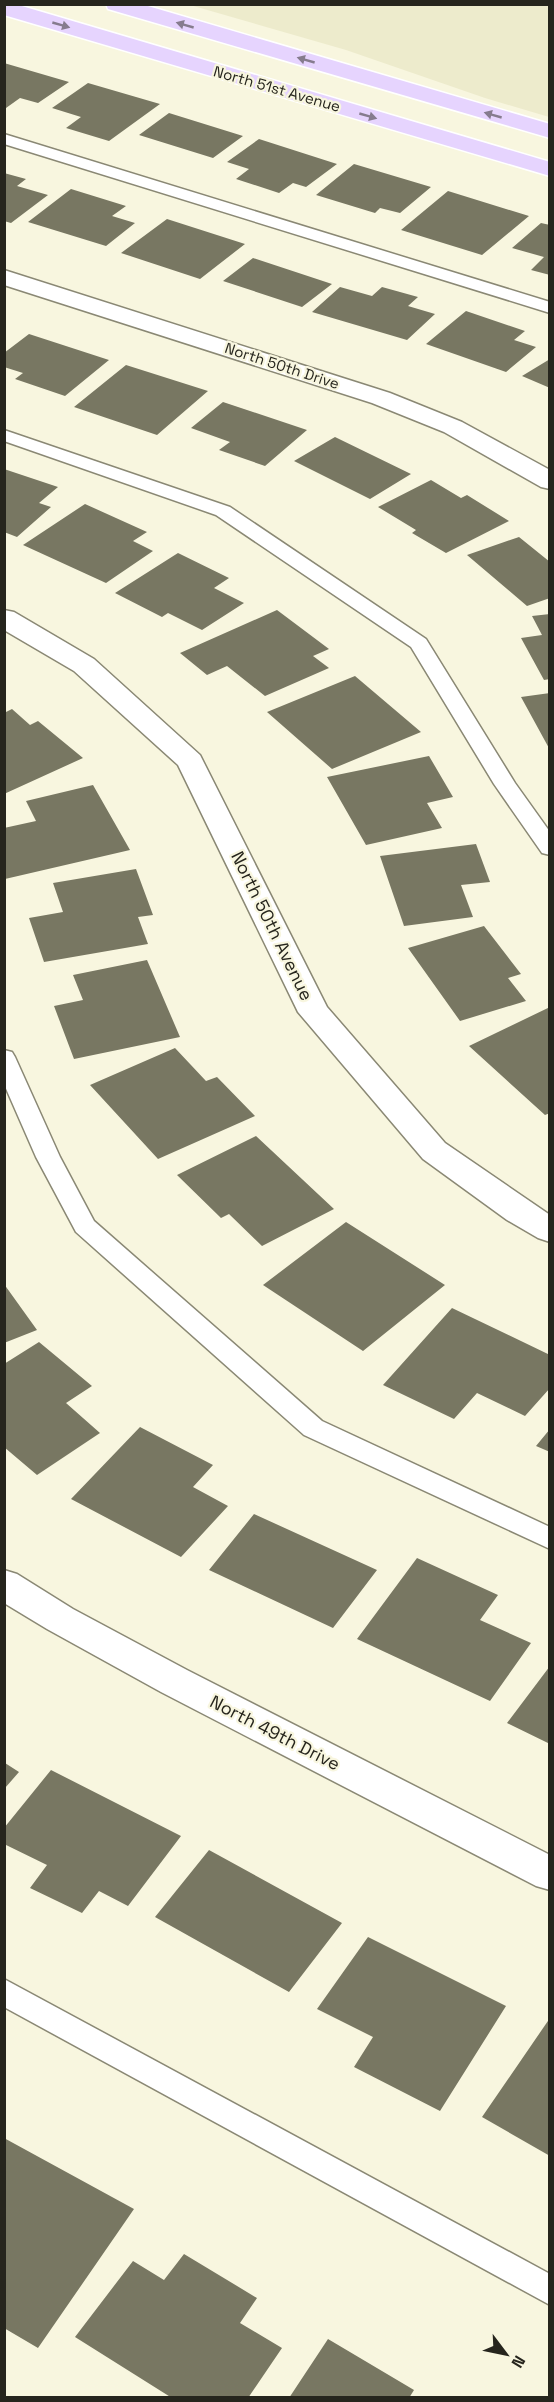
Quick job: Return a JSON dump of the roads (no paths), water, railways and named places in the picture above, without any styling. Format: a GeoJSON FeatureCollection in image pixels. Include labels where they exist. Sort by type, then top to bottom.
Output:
{"type":"FeatureCollection","features":[{"type":"Feature","properties":{"kind":"main road","name":"North 51st Avenue"},"geometry":{"type":"LineString","coordinates":[[116,4],[549,131]]}},
{"type":"Feature","properties":{"kind":"main road","name":"North 51st Avenue"},"geometry":{"type":"LineString","coordinates":[[4,8],[549,169]]}},
{"type":"Feature","properties":{"kind":"street","name":"North 50th Drive"},"geometry":{"type":"LineString","coordinates":[[4,277],[381,398],[453,427],[549,481]]}},
{"type":"Feature","properties":{"kind":"street","name":"North 50th Avenue"},"geometry":{"type":"LineString","coordinates":[[4,618],[84,665],[190,761],[314,1012],[434,1151],[519,1212],[549,1230]]}},
{"type":"Feature","properties":{"kind":"street","name":"North 49th Drive"},"geometry":{"type":"LineString","coordinates":[[4,1584],[60,1619],[174,1681],[549,1874]]}},
{"type":"Feature","properties":{"kind":"lane"},"geometry":{"type":"LineString","coordinates":[[4,139],[549,308]]}},
{"type":"Feature","properties":{"kind":"lane"},"geometry":{"type":"LineString","coordinates":[[4,435],[224,511],[419,643],[505,783],[549,848]]}},
{"type":"Feature","properties":{"kind":"lane"},"geometry":{"type":"LineString","coordinates":[[4,1057],[48,1157],[85,1226],[313,1428],[549,1539]]}},
{"type":"Feature","properties":{"kind":"lane"},"geometry":{"type":"LineString","coordinates":[[4,1992],[549,2291]]}}]}
